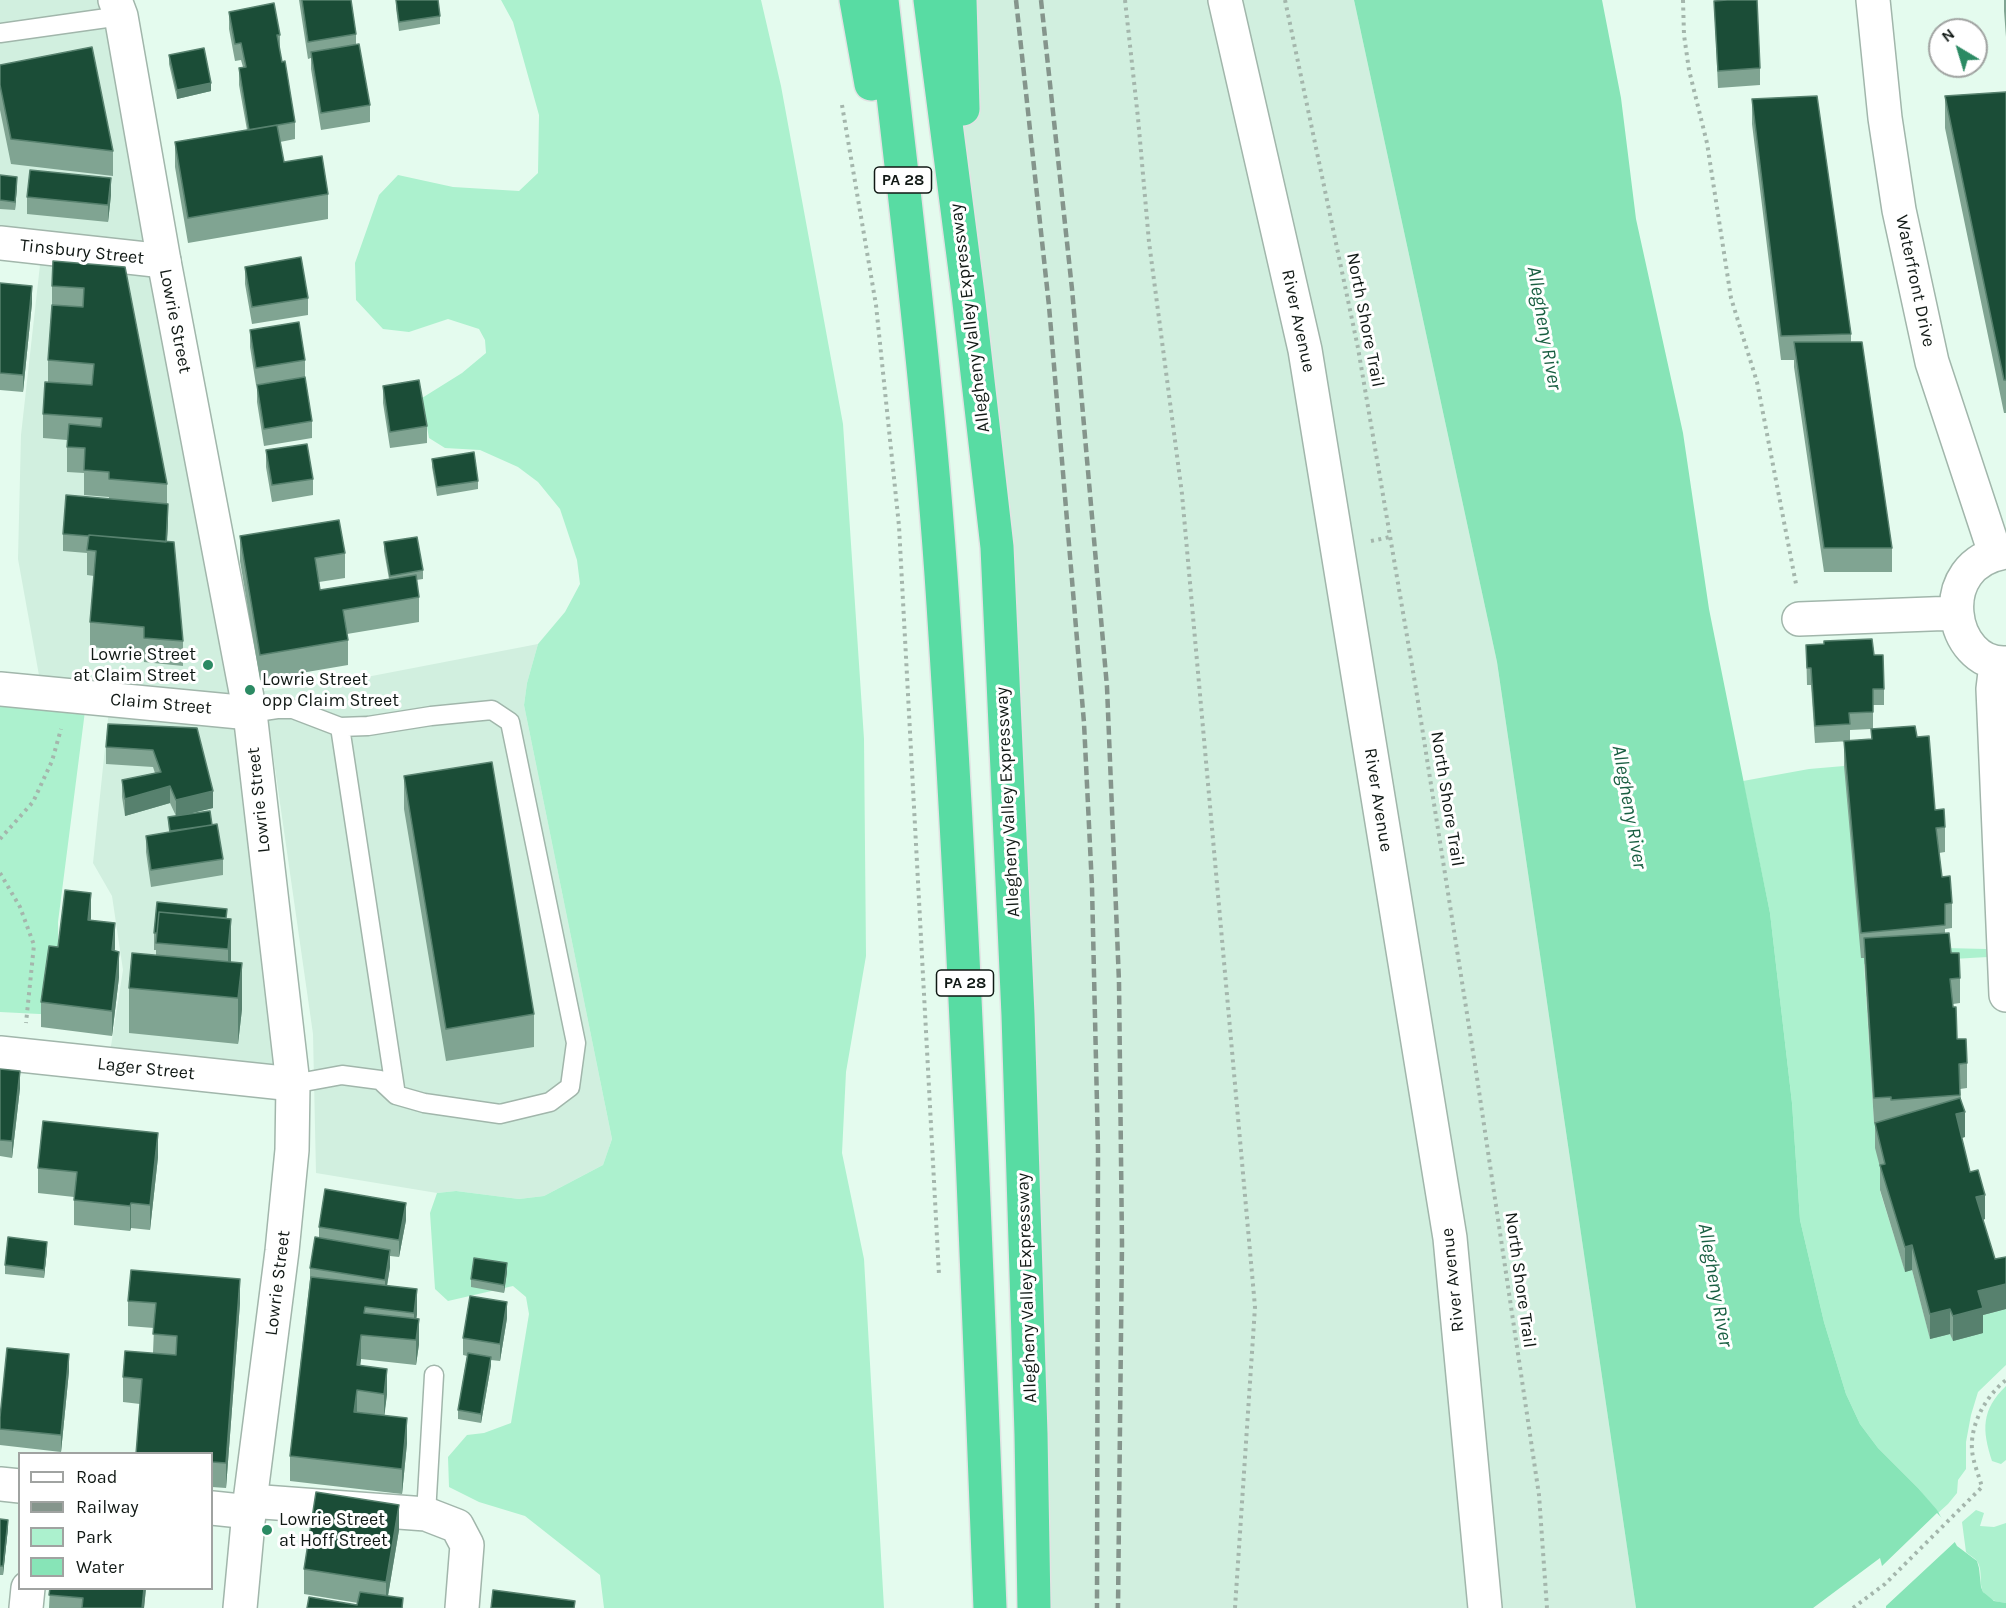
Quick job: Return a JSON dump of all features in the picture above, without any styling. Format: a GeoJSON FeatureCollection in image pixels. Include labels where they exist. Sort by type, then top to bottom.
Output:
{"type":"FeatureCollection","features":[{"type":"Feature","properties":{"kind":"highway"},"geometry":{"type":"LineString","coordinates":[[856,0],[923,360]]}},
{"type":"Feature","properties":{"kind":"highway","name":"PA 28"},"geometry":{"type":"LineString","coordinates":[[882,0],[923,360],[943,603],[967,1023],[990,1608]]}},
{"type":"Feature","properties":{"kind":"highway","name":"Allegheny Valley Expressway"},"geometry":{"type":"LineString","coordinates":[[930,0],[969,294],[997,547],[1018,1027],[1034,1608]]}},
{"type":"Feature","properties":{"kind":"highway"},"geometry":{"type":"LineString","coordinates":[[960,0],[969,294]]}},
{"type":"Feature","properties":{"kind":"street","name":"River Avenue"},"geometry":{"type":"LineString","coordinates":[[1225,0],[1305,350],[1450,1238],[1485,1608]]}},
{"type":"Feature","properties":{"kind":"street","name":"Waterfront Drive"},"geometry":{"type":"LineString","coordinates":[[1873,0],[1885,118],[1899,210],[1930,352],[1943,400],[2000,552],[1979,561],[1960,584],[1956,613]]}},
{"type":"Feature","properties":{"kind":"street","name":"Lowrie Street"},"geometry":{"type":"LineString","coordinates":[[118,8],[250,712],[293,1084],[292,1150],[283,1240],[240,1608]]}},
{"type":"Feature","properties":{"kind":"street","name":"Tinsbury Street"},"geometry":{"type":"LineString","coordinates":[[0,243],[164,261]]}},
{"type":"Feature","properties":{"kind":"street"},"geometry":{"type":"LineString","coordinates":[[1799,619],[1956,613],[1964,636],[1972,648],[2001,664],[1993,689],[2006,995]]}},
{"type":"Feature","properties":{"kind":"street","name":"Claim Street"},"geometry":{"type":"LineString","coordinates":[[0,689],[250,712]]}},
{"type":"Feature","properties":{"kind":"street","name":"Lager Street"},"geometry":{"type":"LineString","coordinates":[[10,1054],[293,1084]]}},
{"type":"Feature","properties":{"kind":"street"},"geometry":{"type":"LineString","coordinates":[[0,1484],[18,1486]]}},
{"type":"Feature","properties":{"kind":"street"},"geometry":{"type":"LineString","coordinates":[[213,1508],[250,1507],[426,1514],[457,1526],[467,1545],[462,1608]]}},
{"type":"Feature","properties":{"kind":"street"},"geometry":{"type":"LineString","coordinates":[[26,1608],[28,1590]]}},
{"type":"Feature","properties":{"kind":"lane"},"geometry":{"type":"LineString","coordinates":[[0,33],[118,8]]}},
{"type":"Feature","properties":{"kind":"lane"},"geometry":{"type":"LineString","coordinates":[[250,712],[293,709],[340,728],[492,710],[510,722],[576,1043],[570,1087],[550,1102],[500,1114],[424,1103],[396,1095],[380,1080],[342,1075],[293,1084]]}},
{"type":"Feature","properties":{"kind":"lane"},"geometry":{"type":"LineString","coordinates":[[340,728],[396,1095]]}},
{"type":"Feature","properties":{"kind":"lane"},"geometry":{"type":"LineString","coordinates":[[426,1514],[434,1375]]}},
{"type":"Feature","properties":{"kind":"path"},"geometry":{"type":"LineString","coordinates":[[1125,0],[1149,243],[1182,494],[1255,1306],[1235,1608]]}},
{"type":"Feature","properties":{"kind":"path","name":"North Shore Trail"},"geometry":{"type":"LineString","coordinates":[[1285,0],[1358,348],[1416,688],[1539,1495],[1547,1608]]}},
{"type":"Feature","properties":{"kind":"path"},"geometry":{"type":"LineString","coordinates":[[1683,0],[1687,58],[1707,142],[1731,298],[1757,382],[1796,586],[1799,619]]}},
{"type":"Feature","properties":{"kind":"path"},"geometry":{"type":"LineString","coordinates":[[840,94],[876,304],[899,526],[940,1285]]}},
{"type":"Feature","properties":{"kind":"path"},"geometry":{"type":"LineString","coordinates":[[0,839],[33,802],[52,761],[61,735],[63,694]]}},
{"type":"Feature","properties":{"kind":"path"},"geometry":{"type":"LineString","coordinates":[[0,873],[21,907],[34,945],[29,999],[10,1054]]}},
{"type":"Feature","properties":{"kind":"path"},"geometry":{"type":"LineString","coordinates":[[1853,1608],[1885,1584],[1982,1487],[1972,1451],[1974,1430],[1984,1405],[1996,1388],[2006,1380]]}},
{"type":"Feature","properties":{"kind":"shaded area"},"geometry":{"type":"Polygon","coordinates":[[[0,0],[115,0],[121,16],[293,1084],[108,1065],[123,970],[112,896],[93,863],[110,700],[42,692],[18,559],[21,435],[42,247],[0,243],[0,0]]]}},
{"type":"Feature","properties":{"kind":"shaded area"},"geometry":{"type":"Polygon","coordinates":[[[930,0],[1354,0],[1497,662],[1636,1608],[1034,1608],[997,547],[930,0]]]}},
{"type":"Feature","properties":{"kind":"shaded area"},"geometry":{"type":"Polygon","coordinates":[[[538,644],[527,683],[524,705],[612,1139],[603,1165],[544,1196],[519,1199],[456,1191],[437,1193],[316,1173],[313,1034],[264,691],[351,680],[538,644]]]}},
{"type":"Feature","properties":{"kind":"green space"},"geometry":{"type":"Polygon","coordinates":[[[501,0],[761,0],[781,86],[843,424],[864,739],[866,956],[846,1072],[842,1153],[864,1259],[884,1608],[604,1608],[600,1575],[525,1516],[479,1502],[449,1487],[448,1457],[467,1435],[484,1433],[511,1423],[529,1314],[526,1297],[513,1286],[448,1301],[435,1289],[430,1213],[437,1193],[456,1191],[519,1199],[544,1196],[603,1165],[612,1139],[524,705],[527,683],[538,644],[565,612],[580,584],[577,560],[560,509],[538,482],[518,467],[480,450],[445,448],[429,438],[422,398],[462,373],[486,353],[485,340],[479,329],[448,319],[409,332],[383,329],[356,300],[355,263],[379,195],[398,175],[453,187],[519,191],[538,173],[539,115],[513,22],[501,0]]]}},
{"type":"Feature","properties":{"kind":"green space"},"geometry":{"type":"Polygon","coordinates":[[[0,703],[85,711],[58,922],[59,1015],[0,1012],[0,703]]]}},
{"type":"Feature","properties":{"kind":"green space"},"geometry":{"type":"Polygon","coordinates":[[[1844,766],[1945,948],[1987,949],[1988,957],[1864,964],[1874,1123],[1891,1122],[1885,1189],[1880,1191],[1905,1271],[1912,1270],[1930,1338],[1950,1334],[1954,1341],[1978,1316],[2006,1309],[2006,1365],[1978,1392],[1966,1442],[1966,1469],[1958,1480],[1957,1493],[1938,1513],[1918,1488],[1878,1448],[1860,1424],[1846,1394],[1824,1322],[1800,1220],[1792,1103],[1770,913],[1743,781],[1809,769],[1844,766]]]}},
{"type":"Feature","properties":{"kind":"green space"},"geometry":{"type":"Polygon","coordinates":[[[2006,1386],[2006,1460],[2001,1464],[1992,1461],[1985,1430],[1992,1403],[2006,1386]]]}},
{"type":"Feature","properties":{"kind":"green space"},"geometry":{"type":"Polygon","coordinates":[[[1976,1510],[1984,1513],[1980,1526],[1994,1527],[2006,1523],[2006,1603],[1995,1601],[1983,1592],[1980,1567],[1976,1560],[1966,1552],[1962,1522],[1976,1510]]]}},
{"type":"Feature","properties":{"kind":"water","name":"Allegheny River"},"geometry":{"type":"Polygon","coordinates":[[[1354,0],[1602,0],[1621,98],[1636,219],[1683,433],[1709,609],[1770,913],[1792,1103],[1800,1220],[1824,1322],[1846,1394],[1860,1424],[1878,1448],[1937,1510],[1957,1546],[1977,1561],[1983,1592],[1994,1601],[2006,1603],[2006,1608],[1636,1608],[1497,662],[1354,0]]]}},
{"type":"Feature","properties":{"kind":"pier"},"geometry":{"type":"Polygon","coordinates":[[[1937,1513],[1948,1524],[1957,1540],[1886,1608],[1813,1608],[1880,1558],[1882,1566],[1937,1513]]]}},
{"type":"Feature","properties":{"kind":"building"},"geometry":{"type":"Polygon","coordinates":[[[302,0],[351,0],[356,34],[308,42],[302,0]]]}},
{"type":"Feature","properties":{"kind":"building"},"geometry":{"type":"Polygon","coordinates":[[[396,0],[438,0],[440,16],[399,22],[396,0]]]}},
{"type":"Feature","properties":{"kind":"building"},"geometry":{"type":"Polygon","coordinates":[[[1757,0],[1760,68],[1718,71],[1714,1],[1757,0]]]}},
{"type":"Feature","properties":{"kind":"building"},"geometry":{"type":"Polygon","coordinates":[[[274,3],[280,35],[277,35],[282,62],[285,61],[295,122],[249,130],[239,68],[246,67],[241,43],[235,44],[229,12],[274,3]]]}},
{"type":"Feature","properties":{"kind":"building"},"geometry":{"type":"Polygon","coordinates":[[[359,44],[370,105],[321,113],[311,52],[359,44]]]}},
{"type":"Feature","properties":{"kind":"building"},"geometry":{"type":"Polygon","coordinates":[[[92,47],[113,151],[11,139],[0,85],[0,65],[92,47]]]}},
{"type":"Feature","properties":{"kind":"building"},"geometry":{"type":"Polygon","coordinates":[[[204,48],[211,83],[177,90],[169,55],[204,48]]]}},
{"type":"Feature","properties":{"kind":"building"},"geometry":{"type":"Polygon","coordinates":[[[2006,92],[2006,380],[2004,380],[1945,96],[2006,92]]]}},
{"type":"Feature","properties":{"kind":"building"},"geometry":{"type":"Polygon","coordinates":[[[1817,96],[1851,334],[1781,336],[1752,99],[1817,96]]]}},
{"type":"Feature","properties":{"kind":"building"},"geometry":{"type":"Polygon","coordinates":[[[277,125],[284,162],[322,156],[328,194],[188,218],[175,142],[277,125]]]}},
{"type":"Feature","properties":{"kind":"building"},"geometry":{"type":"Polygon","coordinates":[[[30,170],[111,178],[108,205],[27,197],[30,170]]]}},
{"type":"Feature","properties":{"kind":"building"},"geometry":{"type":"Polygon","coordinates":[[[0,175],[17,177],[15,202],[0,200],[0,175]]]}},
{"type":"Feature","properties":{"kind":"building"},"geometry":{"type":"Polygon","coordinates":[[[301,257],[308,298],[252,307],[245,267],[301,257]]]}},
{"type":"Feature","properties":{"kind":"building"},"geometry":{"type":"Polygon","coordinates":[[[53,261],[125,267],[167,484],[109,479],[109,472],[84,470],[85,448],[67,447],[69,424],[101,427],[102,418],[43,414],[45,382],[92,385],[94,364],[48,360],[52,305],[83,307],[84,288],[52,286],[53,261]]]}},
{"type":"Feature","properties":{"kind":"building"},"geometry":{"type":"Polygon","coordinates":[[[0,283],[32,286],[23,375],[0,373],[0,283]]]}},
{"type":"Feature","properties":{"kind":"building"},"geometry":{"type":"Polygon","coordinates":[[[299,322],[305,360],[256,368],[250,330],[299,322]]]}},
{"type":"Feature","properties":{"kind":"building"},"geometry":{"type":"Polygon","coordinates":[[[1794,342],[1862,342],[1892,548],[1824,548],[1794,342]]]}},
{"type":"Feature","properties":{"kind":"building"},"geometry":{"type":"Polygon","coordinates":[[[305,377],[312,421],[264,429],[257,385],[305,377]]]}},
{"type":"Feature","properties":{"kind":"building"},"geometry":{"type":"Polygon","coordinates":[[[419,380],[427,426],[390,432],[383,386],[419,380]]]}},
{"type":"Feature","properties":{"kind":"building"},"geometry":{"type":"Polygon","coordinates":[[[307,444],[313,479],[272,485],[266,450],[307,444]]]}},
{"type":"Feature","properties":{"kind":"building"},"geometry":{"type":"Polygon","coordinates":[[[474,452],[478,481],[437,487],[432,459],[474,452]]]}},
{"type":"Feature","properties":{"kind":"building"},"geometry":{"type":"Polygon","coordinates":[[[66,495],[168,504],[166,542],[63,534],[66,495]]]}},
{"type":"Feature","properties":{"kind":"building"},"geometry":{"type":"Polygon","coordinates":[[[339,520],[345,553],[315,558],[320,590],[416,575],[419,597],[343,610],[348,640],[260,655],[240,536],[339,520]]]}},
{"type":"Feature","properties":{"kind":"building"},"geometry":{"type":"Polygon","coordinates":[[[89,535],[174,542],[183,641],[144,638],[144,627],[90,622],[96,551],[87,550],[89,535]]]}},
{"type":"Feature","properties":{"kind":"building"},"geometry":{"type":"Polygon","coordinates":[[[417,537],[423,570],[390,576],[384,542],[417,537]]]}},
{"type":"Feature","properties":{"kind":"building"},"geometry":{"type":"Polygon","coordinates":[[[1872,639],[1874,655],[1883,655],[1884,689],[1873,689],[1873,712],[1849,713],[1850,724],[1815,726],[1811,668],[1807,668],[1806,645],[1824,644],[1824,641],[1872,639]]]}},
{"type":"Feature","properties":{"kind":"building"},"geometry":{"type":"Polygon","coordinates":[[[108,724],[197,728],[213,791],[176,800],[170,786],[125,799],[122,780],[161,772],[153,750],[106,747],[108,724]]]}},
{"type":"Feature","properties":{"kind":"building"},"geometry":{"type":"Polygon","coordinates":[[[1915,726],[1917,737],[1929,736],[1935,810],[1944,809],[1945,827],[1936,828],[1942,877],[1950,876],[1952,903],[1945,904],[1945,925],[1861,933],[1844,741],[1872,739],[1871,729],[1915,726]]]}},
{"type":"Feature","properties":{"kind":"building"},"geometry":{"type":"Polygon","coordinates":[[[492,762],[534,1014],[446,1029],[404,776],[492,762]]]}},
{"type":"Feature","properties":{"kind":"building"},"geometry":{"type":"Polygon","coordinates":[[[210,811],[212,825],[170,831],[168,817],[210,811]]]}},
{"type":"Feature","properties":{"kind":"building"},"geometry":{"type":"Polygon","coordinates":[[[217,824],[223,859],[151,870],[146,836],[217,824]]]}},
{"type":"Feature","properties":{"kind":"building"},"geometry":{"type":"Polygon","coordinates":[[[65,890],[91,893],[88,920],[115,923],[112,950],[119,952],[112,1011],[41,1002],[49,946],[58,947],[65,890]]]}},
{"type":"Feature","properties":{"kind":"building"},"geometry":{"type":"Polygon","coordinates":[[[157,902],[227,909],[226,918],[159,912],[157,933],[154,933],[157,902]]]}},
{"type":"Feature","properties":{"kind":"building"},"geometry":{"type":"Polygon","coordinates":[[[159,912],[231,919],[228,949],[156,943],[159,912]]]}},
{"type":"Feature","properties":{"kind":"building"},"geometry":{"type":"Polygon","coordinates":[[[1949,933],[1951,953],[1959,953],[1960,978],[1950,979],[1953,1007],[1956,1007],[1957,1039],[1966,1039],[1967,1063],[1959,1064],[1960,1095],[1891,1100],[1891,1097],[1874,1098],[1864,938],[1949,933]]]}},
{"type":"Feature","properties":{"kind":"building"},"geometry":{"type":"Polygon","coordinates":[[[132,953],[242,963],[238,998],[129,988],[132,953]]]}},
{"type":"Feature","properties":{"kind":"building"},"geometry":{"type":"Polygon","coordinates":[[[0,1069],[20,1071],[12,1141],[0,1140],[0,1069]]]}},
{"type":"Feature","properties":{"kind":"building"},"geometry":{"type":"Polygon","coordinates":[[[1960,1098],[1965,1112],[1956,1114],[1970,1172],[1978,1170],[1985,1195],[1976,1197],[1995,1259],[2006,1257],[2006,1284],[1978,1291],[1983,1308],[1953,1316],[1950,1309],[1930,1314],[1912,1245],[1905,1247],[1880,1165],[1885,1164],[1875,1123],[1960,1098]]]}},
{"type":"Feature","properties":{"kind":"building"},"geometry":{"type":"Polygon","coordinates":[[[43,1121],[158,1133],[150,1205],[131,1203],[130,1206],[74,1200],[77,1172],[38,1168],[43,1121]]]}},
{"type":"Feature","properties":{"kind":"building"},"geometry":{"type":"Polygon","coordinates":[[[325,1189],[406,1203],[399,1240],[319,1227],[325,1189]]]}},
{"type":"Feature","properties":{"kind":"building"},"geometry":{"type":"Polygon","coordinates":[[[8,1237],[47,1242],[44,1270],[5,1265],[8,1237]]]}},
{"type":"Feature","properties":{"kind":"building"},"geometry":{"type":"Polygon","coordinates":[[[315,1237],[390,1250],[385,1280],[310,1268],[315,1237]]]}},
{"type":"Feature","properties":{"kind":"building"},"geometry":{"type":"Polygon","coordinates":[[[474,1258],[507,1263],[504,1285],[471,1279],[474,1258]]]}},
{"type":"Feature","properties":{"kind":"building"},"geometry":{"type":"Polygon","coordinates":[[[131,1270],[240,1279],[226,1463],[213,1462],[213,1452],[136,1452],[142,1379],[123,1377],[125,1351],[176,1355],[177,1336],[153,1334],[156,1303],[128,1301],[131,1270]]]}},
{"type":"Feature","properties":{"kind":"building"},"geometry":{"type":"Polygon","coordinates":[[[311,1277],[417,1289],[414,1313],[365,1307],[364,1313],[419,1319],[416,1340],[361,1335],[357,1365],[387,1369],[384,1394],[357,1390],[354,1412],[407,1418],[402,1469],[290,1456],[311,1277]]]}},
{"type":"Feature","properties":{"kind":"building"},"geometry":{"type":"Polygon","coordinates":[[[470,1296],[507,1302],[500,1344],[463,1338],[470,1296]]]}},
{"type":"Feature","properties":{"kind":"building"},"geometry":{"type":"Polygon","coordinates":[[[7,1348],[69,1354],[61,1435],[0,1429],[7,1348]]]}},
{"type":"Feature","properties":{"kind":"building"},"geometry":{"type":"Polygon","coordinates":[[[468,1353],[491,1357],[481,1414],[458,1410],[468,1353]]]}},
{"type":"Feature","properties":{"kind":"building"},"geometry":{"type":"Polygon","coordinates":[[[316,1492],[399,1505],[386,1582],[304,1569],[316,1492]]]}},
{"type":"Feature","properties":{"kind":"building"},"geometry":{"type":"Polygon","coordinates":[[[0,1519],[8,1520],[3,1566],[0,1566],[0,1519]]]}},
{"type":"Feature","properties":{"kind":"building"},"geometry":{"type":"Polygon","coordinates":[[[50,1590],[144,1590],[142,1608],[82,1608],[83,1598],[49,1595],[50,1590]]]}},
{"type":"Feature","properties":{"kind":"building"},"geometry":{"type":"Polygon","coordinates":[[[493,1590],[575,1601],[574,1608],[491,1608],[493,1590]]]}},
{"type":"Feature","properties":{"kind":"building"},"geometry":{"type":"Polygon","coordinates":[[[360,1592],[403,1598],[402,1608],[307,1608],[309,1597],[357,1605],[360,1592]]]}},
{"type":"Feature","properties":{"kind":"railway"},"geometry":{"type":"LineString","coordinates":[[1016,0],[1049,306],[1084,723],[1092,887],[1098,1148],[1097,1608]]}},
{"type":"Feature","properties":{"kind":"railway"},"geometry":{"type":"LineString","coordinates":[[1041,0],[1072,289],[1107,687],[1119,982],[1122,1244],[1118,1608]]}},
{"type":"Feature","properties":{"kind":"place","name":"Lowrie Street at Claim Street"},"geometry":{"type":"Point","coordinates":[208,665]}},
{"type":"Feature","properties":{"kind":"place","name":"Lowrie Street opp Claim Street"},"geometry":{"type":"Point","coordinates":[250,690]}},
{"type":"Feature","properties":{"kind":"place","name":"Lowrie Street at Hoff Street"},"geometry":{"type":"Point","coordinates":[267,1530]}}]}
